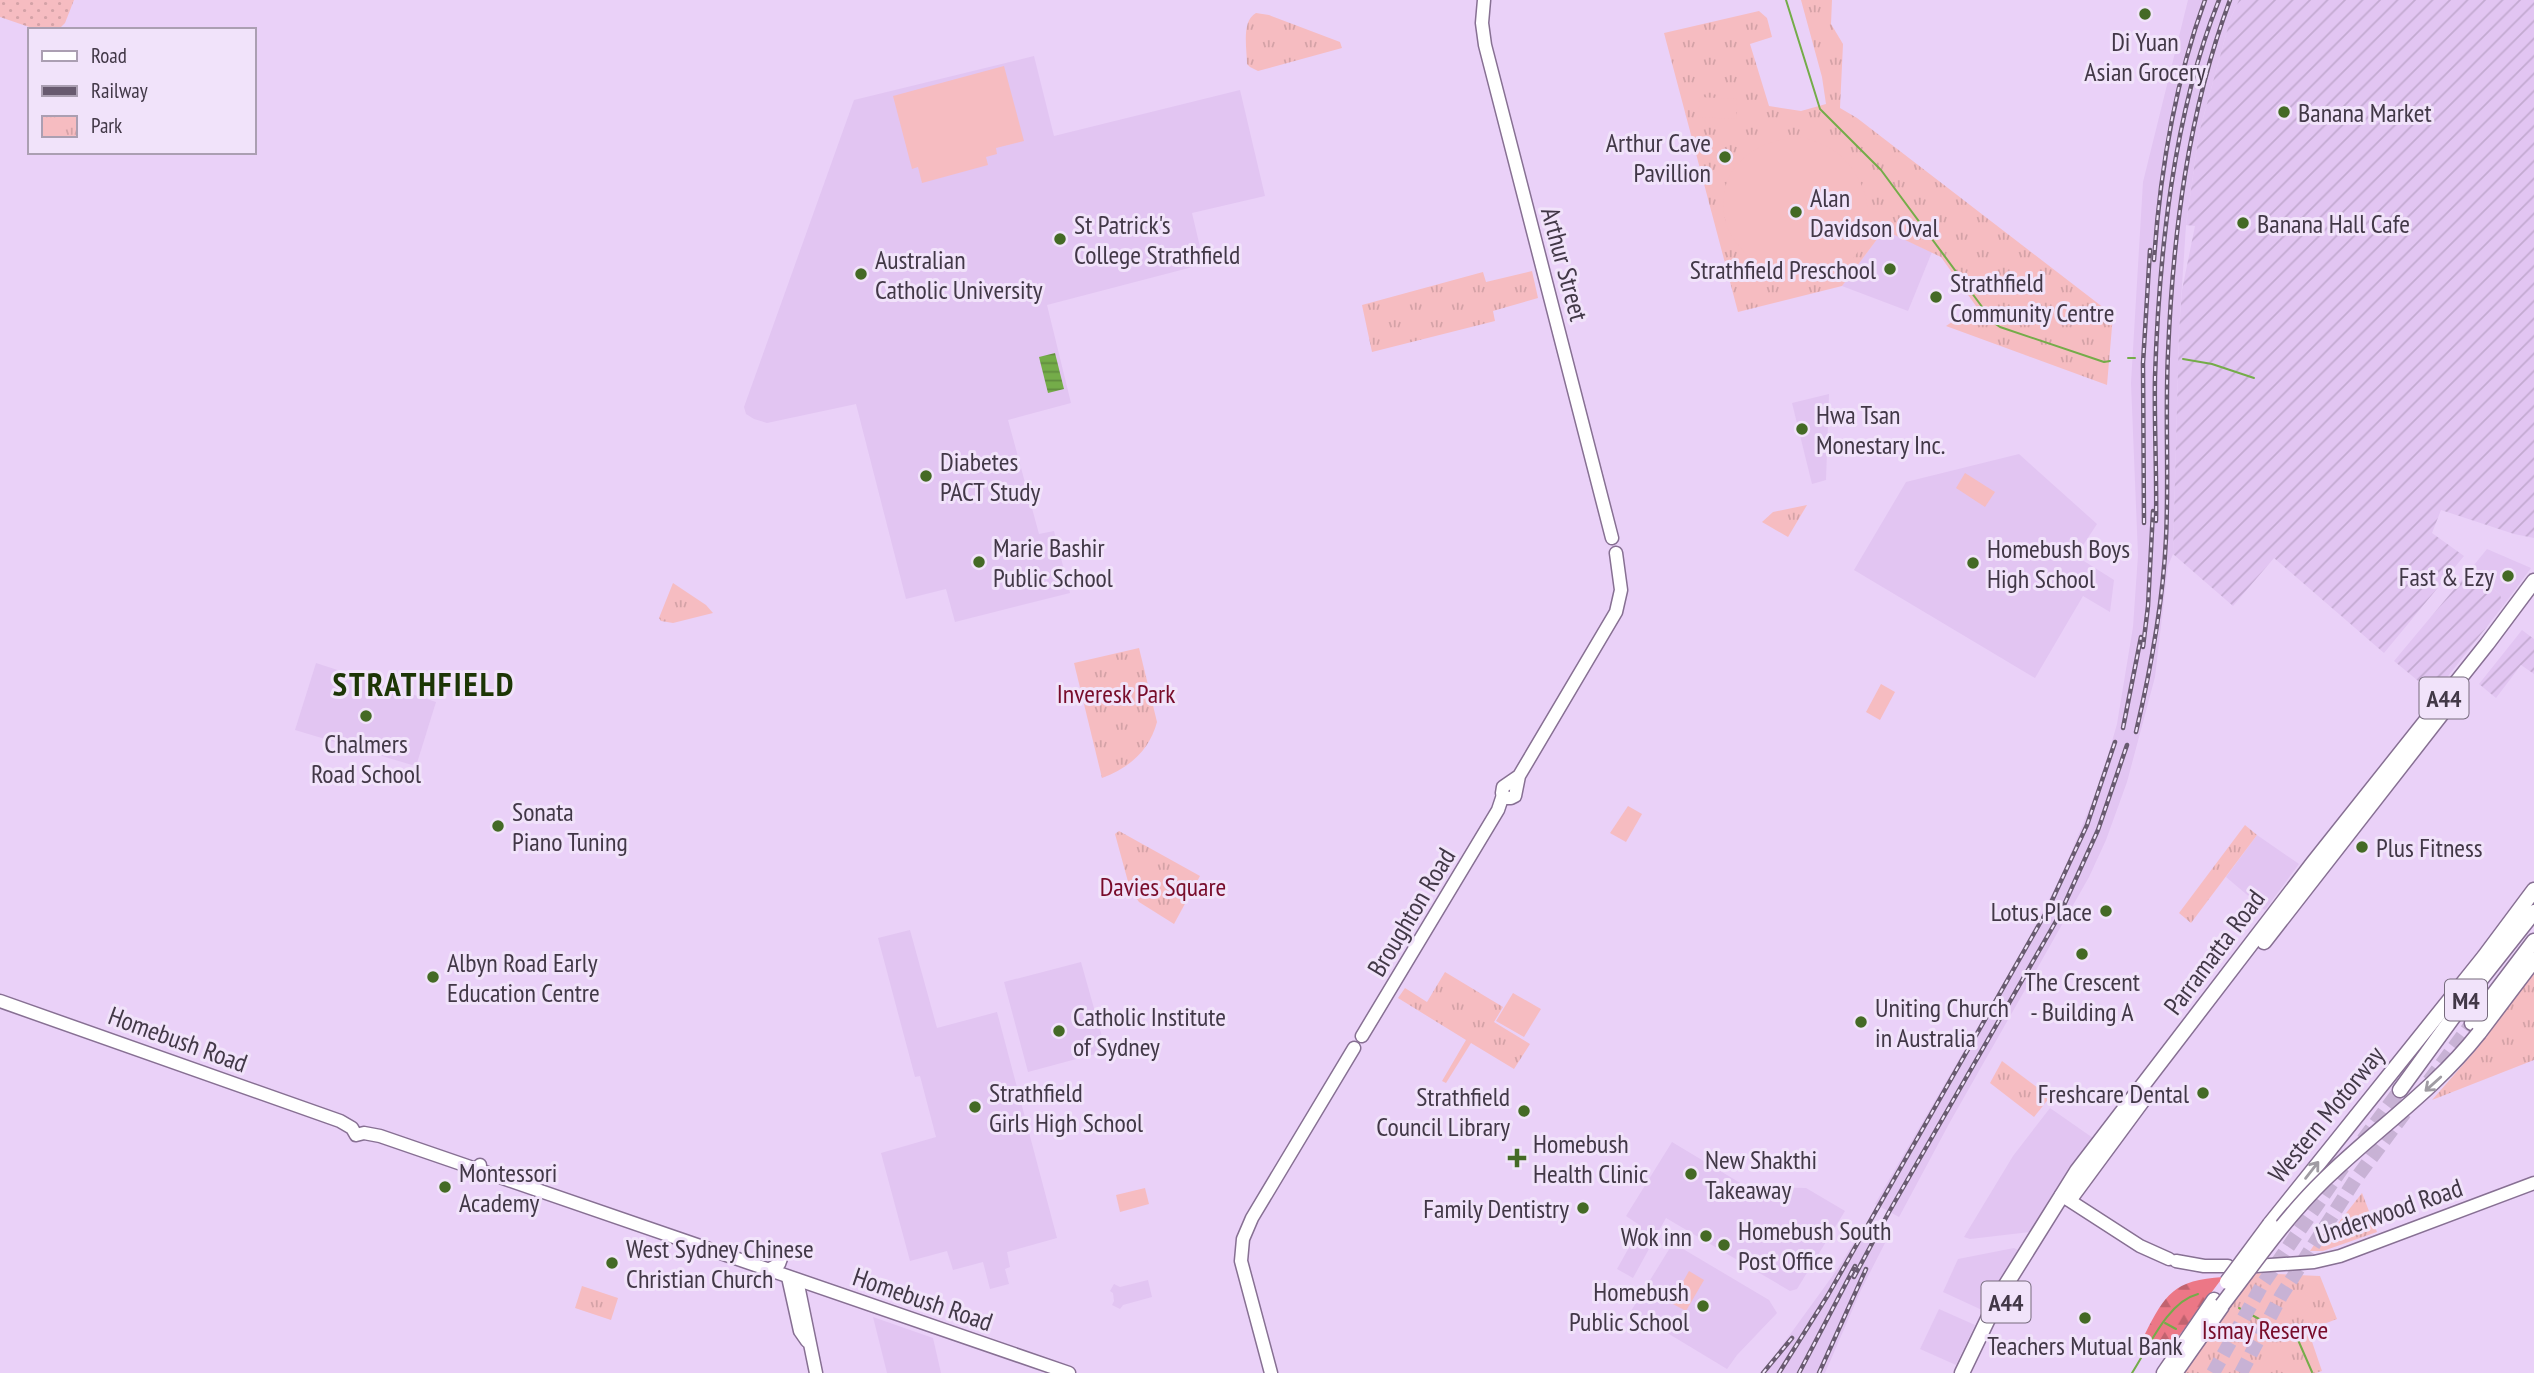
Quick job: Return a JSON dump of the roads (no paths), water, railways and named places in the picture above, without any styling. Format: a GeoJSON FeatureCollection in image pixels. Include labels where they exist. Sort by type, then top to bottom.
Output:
{"type":"FeatureCollection","features":[{"type":"Feature","properties":{"kind":"highway","name":"Parramatta Road"},"geometry":{"type":"LineString","coordinates":[[1971,1373],[2000,1310],[2102,1138],[2534,580]]}},
{"type":"Feature","properties":{"kind":"highway","name":"Parramatta Road"},"geometry":{"type":"LineString","coordinates":[[1962,1373],[1999,1296],[2065,1198],[2254,953],[2425,739],[2534,595]]}},
{"type":"Feature","properties":{"kind":"highway","name":"Western Motorway"},"geometry":{"type":"LineString","coordinates":[[2400,1090],[2478,984],[2529,908],[2534,889]]}},
{"type":"Feature","properties":{"kind":"highway","name":"Western Motorway"},"geometry":{"type":"LineString","coordinates":[[2218,1303],[2270,1224],[2529,908]]}},
{"type":"Feature","properties":{"kind":"highway","name":"Western Motorway"},"geometry":{"type":"LineString","coordinates":[[2167,1371],[2218,1303],[2298,1207],[2443,1075],[2534,941]]}},
{"type":"Feature","properties":{"kind":"highway","name":"Western Motorway"},"geometry":{"type":"LineString","coordinates":[[2475,1028],[2534,960]]}},
{"type":"Feature","properties":{"kind":"main road","name":"Arthur Street"},"geometry":{"type":"LineString","coordinates":[[1484,0],[1482,23],[1485,45],[1612,538],[1607,542],[1606,548],[1611,553],[1616,553]]}},
{"type":"Feature","properties":{"kind":"main road","name":"Broughton Road"},"geometry":{"type":"LineString","coordinates":[[1271,1373],[1241,1261],[1243,1239],[1252,1217],[1354,1048],[1360,1049],[1364,1046],[1363,1036],[1616,611],[1621,581],[1616,553]]}},
{"type":"Feature","properties":{"kind":"main road","name":"Homebush Road"},"geometry":{"type":"LineString","coordinates":[[0,1001],[380,1136],[1069,1373]]}},
{"type":"Feature","properties":{"kind":"main road","name":"Underwood Road"},"geometry":{"type":"LineString","coordinates":[[2256,1266],[2314,1262],[2340,1256],[2534,1183]]}},
{"type":"Feature","properties":{"kind":"main road"},"geometry":{"type":"LineString","coordinates":[[2065,1198],[2140,1246],[2173,1260],[2196,1265],[2228,1266]]}},
{"type":"Feature","properties":{"kind":"main road"},"geometry":{"type":"LineString","coordinates":[[768,1270],[779,1264],[783,1253]]}},
{"type":"Feature","properties":{"kind":"main road"},"geometry":{"type":"LineString","coordinates":[[792,1278],[803,1306],[816,1373]]}},
{"type":"Feature","properties":{"kind":"main road"},"geometry":{"type":"LineString","coordinates":[[792,1278],[800,1331],[808,1341]]}},
{"type":"Feature","properties":{"kind":"main road"},"geometry":{"type":"LineString","coordinates":[[803,1306],[813,1294],[829,1291]]}},
{"type":"Feature","properties":{"kind":"waterway"},"geometry":{"type":"LineString","coordinates":[[1786,0],[1820,109],[1881,170],[1994,323],[2104,362],[2110,361]]}},
{"type":"Feature","properties":{"kind":"waterway"},"geometry":{"type":"LineString","coordinates":[[2128,358],[2135,358]]}},
{"type":"Feature","properties":{"kind":"waterway"},"geometry":{"type":"LineString","coordinates":[[2183,359],[2212,364],[2254,378]]}},
{"type":"Feature","properties":{"kind":"waterway"},"geometry":{"type":"LineString","coordinates":[[2132,1373],[2168,1316],[2177,1306],[2198,1294]]}},
{"type":"Feature","properties":{"kind":"waterway"},"geometry":{"type":"LineString","coordinates":[[2239,1308],[2281,1331],[2295,1333],[2312,1372]]}},
{"type":"Feature","properties":{"kind":"waterway"},"geometry":{"type":"LineString","coordinates":[[2165,1323],[2176,1329]]}},
{"type":"Feature","properties":{"kind":"tunnel"},"geometry":{"type":"LineString","coordinates":[[2429,1081],[2472,1023]]}},
{"type":"Feature","properties":{"kind":"tunnel"},"geometry":{"type":"LineString","coordinates":[[2363,1140],[2400,1090]]}},
{"type":"Feature","properties":{"kind":"tunnel"},"geometry":{"type":"LineString","coordinates":[[2241,1373],[2281,1296],[2355,1180],[2406,1111]]}},
{"type":"Feature","properties":{"kind":"tunnel"},"geometry":{"type":"LineString","coordinates":[[2213,1373],[2262,1285],[2343,1167]]}},
{"type":"Feature","properties":{"kind":"railway"},"geometry":{"type":"LineString","coordinates":[[2154,260],[2170,128],[2185,64],[2205,0]]}},
{"type":"Feature","properties":{"kind":"railway"},"geometry":{"type":"LineString","coordinates":[[2156,521],[2155,377],[2165,234],[2171,186],[2190,90],[2219,0]]}},
{"type":"Feature","properties":{"kind":"railway"},"geometry":{"type":"LineString","coordinates":[[2136,732],[2156,636],[2162,587],[2167,515],[2170,308],[2179,218],[2203,86],[2230,0]]}},
{"type":"Feature","properties":{"kind":"railway"},"geometry":{"type":"LineString","coordinates":[[2144,523],[2143,363],[2150,250]]}},
{"type":"Feature","properties":{"kind":"railway"},"geometry":{"type":"LineString","coordinates":[[2143,647],[2153,511]]}},
{"type":"Feature","properties":{"kind":"railway"},"geometry":{"type":"LineString","coordinates":[[2123,728],[2141,637]]}},
{"type":"Feature","properties":{"kind":"railway"},"geometry":{"type":"LineString","coordinates":[[1779,1373],[1828,1295],[2048,909],[2087,825],[2115,742]]}},
{"type":"Feature","properties":{"kind":"railway"},"geometry":{"type":"LineString","coordinates":[[1854,1277],[2059,916],[2098,830],[2127,745]]}},
{"type":"Feature","properties":{"kind":"railway"},"geometry":{"type":"LineString","coordinates":[[1799,1373],[1855,1266]]}},
{"type":"Feature","properties":{"kind":"railway"},"geometry":{"type":"LineString","coordinates":[[1819,1373],[1866,1269]]}},
{"type":"Feature","properties":{"kind":"railway"},"geometry":{"type":"LineString","coordinates":[[1763,1373],[1792,1338]]}},
{"type":"Feature","properties":{"kind":"place","name":"Di Yuan Asian Grocery"},"geometry":{"type":"Point","coordinates":[2145,14]}},
{"type":"Feature","properties":{"kind":"place","name":"Banana Market"},"geometry":{"type":"Point","coordinates":[2284,112]}},
{"type":"Feature","properties":{"kind":"place","name":"Arthur Cave Pavillion"},"geometry":{"type":"Point","coordinates":[1725,157]}},
{"type":"Feature","properties":{"kind":"place","name":"Alan Davidson Oval"},"geometry":{"type":"Point","coordinates":[1796,212]}},
{"type":"Feature","properties":{"kind":"place","name":"Banana Hall Cafe"},"geometry":{"type":"Point","coordinates":[2243,223]}},
{"type":"Feature","properties":{"kind":"place","name":"St Patrick's College Strathfield"},"geometry":{"type":"Point","coordinates":[1060,239]}},
{"type":"Feature","properties":{"kind":"place","name":"Strathfield Preschool"},"geometry":{"type":"Point","coordinates":[1890,269]}},
{"type":"Feature","properties":{"kind":"place","name":"Australian Catholic University"},"geometry":{"type":"Point","coordinates":[861,274]}},
{"type":"Feature","properties":{"kind":"place","name":"Strathfield Community Centre"},"geometry":{"type":"Point","coordinates":[1936,297]}},
{"type":"Feature","properties":{"kind":"place","name":"Hwa Tsan Monestary Inc."},"geometry":{"type":"Point","coordinates":[1802,429]}},
{"type":"Feature","properties":{"kind":"place","name":"Diabetes PACT Study"},"geometry":{"type":"Point","coordinates":[926,476]}},
{"type":"Feature","properties":{"kind":"place","name":"Marie Bashir Public School"},"geometry":{"type":"Point","coordinates":[979,562]}},
{"type":"Feature","properties":{"kind":"place","name":"Homebush Boys High School"},"geometry":{"type":"Point","coordinates":[1973,563]}},
{"type":"Feature","properties":{"kind":"place","name":"Fast & Ezy"},"geometry":{"type":"Point","coordinates":[2508,576]}},
{"type":"Feature","properties":{"kind":"place","name":"Chalmers Road School"},"geometry":{"type":"Point","coordinates":[366,716]}},
{"type":"Feature","properties":{"kind":"place","name":"Sonata Piano Tuning"},"geometry":{"type":"Point","coordinates":[498,826]}},
{"type":"Feature","properties":{"kind":"place","name":"Plus Fitness"},"geometry":{"type":"Point","coordinates":[2362,847]}},
{"type":"Feature","properties":{"kind":"place","name":"Lotus Place"},"geometry":{"type":"Point","coordinates":[2106,911]}},
{"type":"Feature","properties":{"kind":"place","name":"The Crescent - Building A"},"geometry":{"type":"Point","coordinates":[2082,954]}},
{"type":"Feature","properties":{"kind":"place","name":"Albyn Road Early Education Centre"},"geometry":{"type":"Point","coordinates":[433,977]}},
{"type":"Feature","properties":{"kind":"place","name":"Uniting Church in Australia"},"geometry":{"type":"Point","coordinates":[1861,1022]}},
{"type":"Feature","properties":{"kind":"place","name":"Catholic Institute of Sydney"},"geometry":{"type":"Point","coordinates":[1059,1031]}},
{"type":"Feature","properties":{"kind":"place","name":"Freshcare Dental"},"geometry":{"type":"Point","coordinates":[2203,1093]}},
{"type":"Feature","properties":{"kind":"place","name":"Strathfield Girls High School"},"geometry":{"type":"Point","coordinates":[975,1107]}},
{"type":"Feature","properties":{"kind":"place","name":"Strathfield Council Library"},"geometry":{"type":"Point","coordinates":[1524,1111]}},
{"type":"Feature","properties":{"kind":"place","name":"Homebush Health Clinic"},"geometry":{"type":"Point","coordinates":[1517,1158]}},
{"type":"Feature","properties":{"kind":"place","name":"New Shakthi Takeaway"},"geometry":{"type":"Point","coordinates":[1691,1174]}},
{"type":"Feature","properties":{"kind":"place","name":"Montessori Academy"},"geometry":{"type":"Point","coordinates":[445,1187]}},
{"type":"Feature","properties":{"kind":"place","name":"Family Dentistry"},"geometry":{"type":"Point","coordinates":[1583,1208]}},
{"type":"Feature","properties":{"kind":"place","name":"Wok inn"},"geometry":{"type":"Point","coordinates":[1706,1236]}},
{"type":"Feature","properties":{"kind":"place","name":"Homebush South Post Office"},"geometry":{"type":"Point","coordinates":[1724,1245]}},
{"type":"Feature","properties":{"kind":"place","name":"West Sydney Chinese Christian Church"},"geometry":{"type":"Point","coordinates":[612,1263]}},
{"type":"Feature","properties":{"kind":"place","name":"Homebush Public School"},"geometry":{"type":"Point","coordinates":[1703,1306]}},
{"type":"Feature","properties":{"kind":"place","name":"Teachers Mutual Bank"},"geometry":{"type":"Point","coordinates":[2085,1318]}},
{"type":"Feature","properties":{"kind":"district","name":"STRATHFIELD"},"geometry":{"type":"Point","coordinates":[424,683]}},
{"type":"Feature","properties":{"kind":"park label","name":"Inveresk Park"},"geometry":{"type":"Point","coordinates":[1116,693]}},
{"type":"Feature","properties":{"kind":"park label","name":"Davies Square"},"geometry":{"type":"Point","coordinates":[1163,886]}},
{"type":"Feature","properties":{"kind":"park label","name":"Ismay Reserve"},"geometry":{"type":"Point","coordinates":[2265,1329]}}]}
